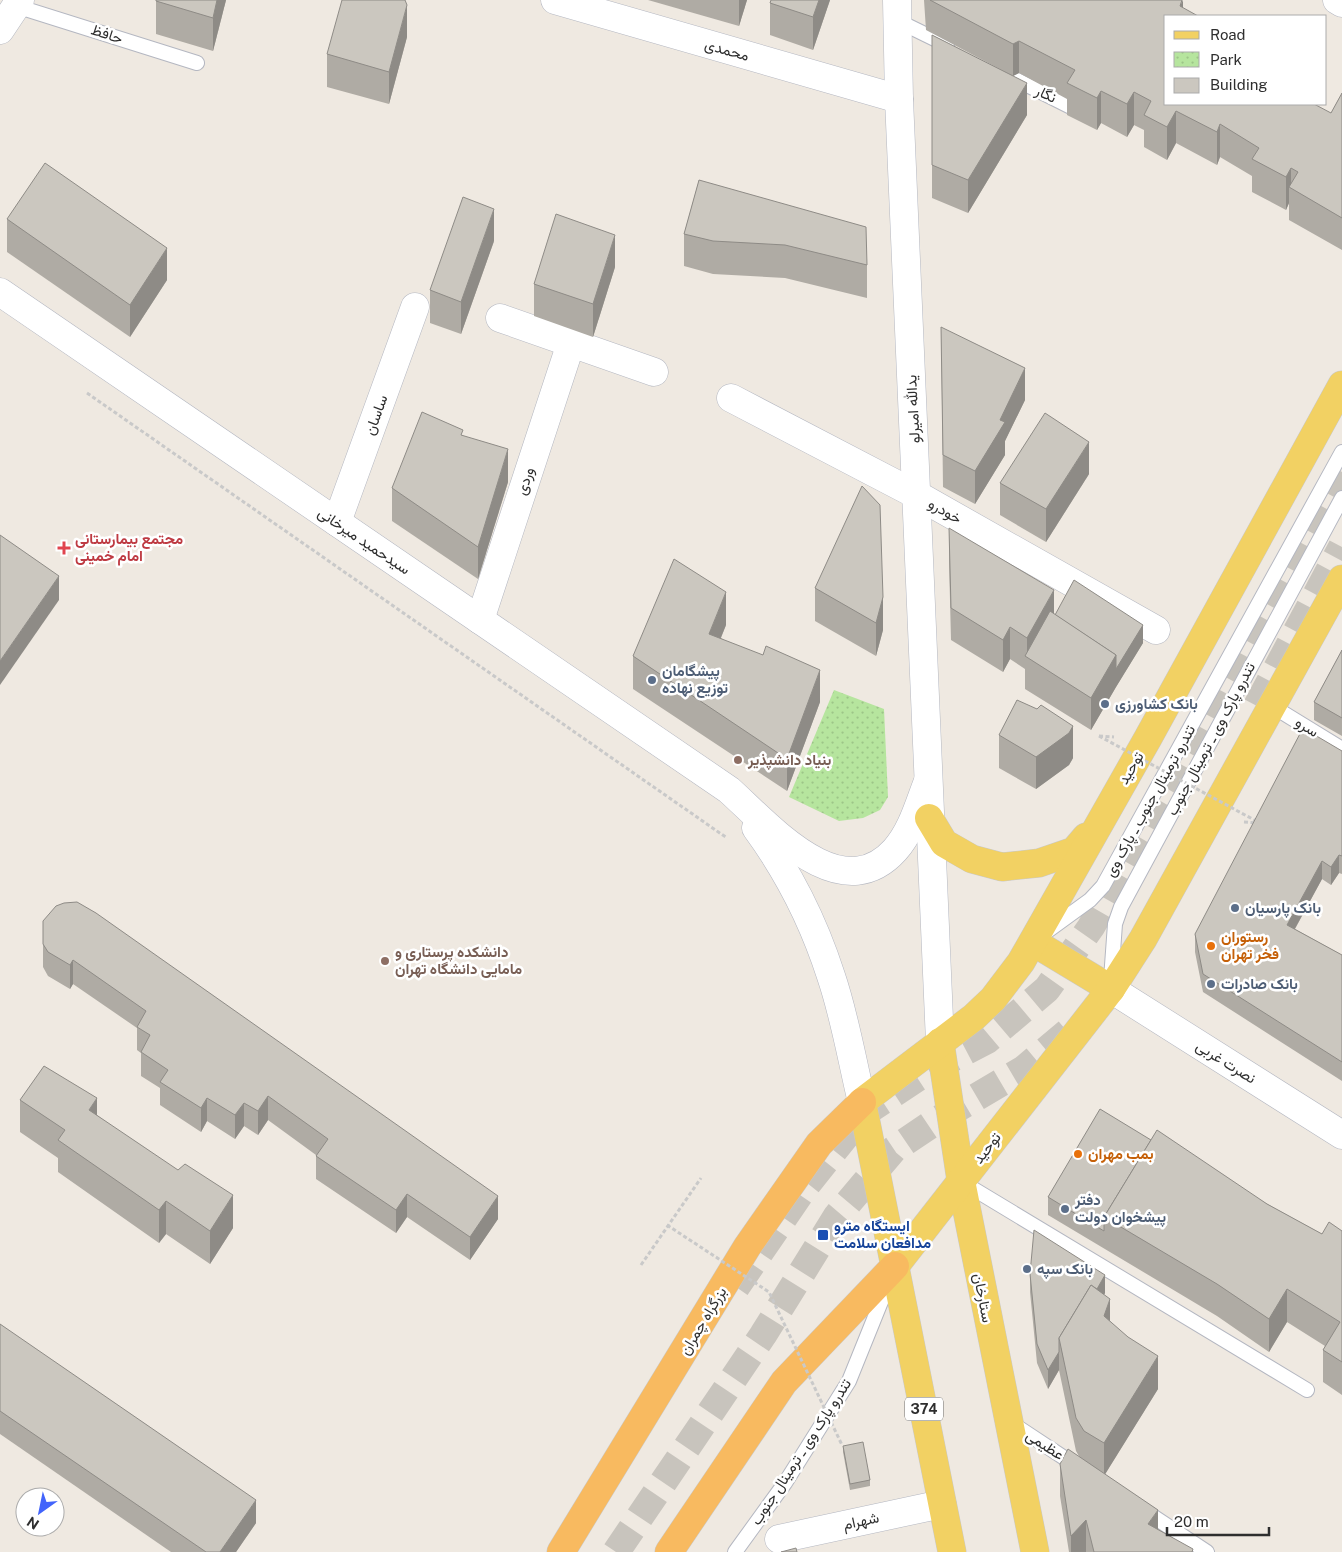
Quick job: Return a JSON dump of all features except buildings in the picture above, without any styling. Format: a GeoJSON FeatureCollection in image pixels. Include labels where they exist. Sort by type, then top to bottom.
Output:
{"type":"FeatureCollection","features":[{"type":"Feature","properties":{"kind":"highway","name":"بزرگراه چمران"},"geometry":{"type":"LineString","coordinates":[[561,1552],[758,1230],[819,1144],[862,1102]]}},
{"type":"Feature","properties":{"kind":"highway"},"geometry":{"type":"LineString","coordinates":[[669,1552],[784,1382],[895,1266]]}},
{"type":"Feature","properties":{"kind":"main road","name":"توحید"},"geometry":{"type":"LineString","coordinates":[[862,1102],[974,1018],[993,999],[1033,942],[1342,386]]}},
{"type":"Feature","properties":{"kind":"main road","name":"توحید"},"geometry":{"type":"LineString","coordinates":[[895,1266],[1111,989],[1143,940],[1342,579]]}},
{"type":"Feature","properties":{"kind":"main road"},"geometry":{"type":"LineString","coordinates":[[929,818],[944,843],[972,859],[1002,867],[1039,863],[1074,851],[1099,822]]}},
{"type":"Feature","properties":{"kind":"main road"},"geometry":{"type":"LineString","coordinates":[[1033,942],[1111,989]]}},
{"type":"Feature","properties":{"kind":"main road","name":"ستارخان"},"geometry":{"type":"LineString","coordinates":[[940,1042],[961,1182],[1035,1552]]}},
{"type":"Feature","properties":{"kind":"main road","name":"374"},"geometry":{"type":"LineString","coordinates":[[862,1102],[952,1552]]}},
{"type":"Feature","properties":{"kind":"street","name":"محمدی"},"geometry":{"type":"LineString","coordinates":[[555,0],[899,99]]}},
{"type":"Feature","properties":{"kind":"street"},"geometry":{"type":"LineString","coordinates":[[1337,0],[1342,3]]}},
{"type":"Feature","properties":{"kind":"street"},"geometry":{"type":"LineString","coordinates":[[0,30],[18,3]]}},
{"type":"Feature","properties":{"kind":"street","name":"یدالله امیرلو"},"geometry":{"type":"LineString","coordinates":[[898,10],[899,99],[940,1042]]}},
{"type":"Feature","properties":{"kind":"street","name":"سیدحمید میرخانی"},"geometry":{"type":"LineString","coordinates":[[0,292],[729,790]]}},
{"type":"Feature","properties":{"kind":"street","name":"ساسان"},"geometry":{"type":"LineString","coordinates":[[337,522],[415,307]]}},
{"type":"Feature","properties":{"kind":"street"},"geometry":{"type":"LineString","coordinates":[[500,318],[654,372]]}},
{"type":"Feature","properties":{"kind":"street","name":"وردی"},"geometry":{"type":"LineString","coordinates":[[480,620],[571,343]]}},
{"type":"Feature","properties":{"kind":"street","name":"خودرو"},"geometry":{"type":"LineString","coordinates":[[731,398],[917,494],[1156,630]]}},
{"type":"Feature","properties":{"kind":"street"},"geometry":{"type":"LineString","coordinates":[[729,790],[798,851],[818,863],[856,871],[868,869],[883,861],[896,849],[913,820],[928,781]]}},
{"type":"Feature","properties":{"kind":"street"},"geometry":{"type":"LineString","coordinates":[[729,790],[778,861],[816,933],[832,978],[862,1102]]}},
{"type":"Feature","properties":{"kind":"street","name":"نصرت غربی"},"geometry":{"type":"LineString","coordinates":[[1111,989],[1342,1135]]}},
{"type":"Feature","properties":{"kind":"street","name":"شهرام"},"geometry":{"type":"LineString","coordinates":[[779,1539],[942,1504]]}},
{"type":"Feature","properties":{"kind":"lane","name":"حافظ"},"geometry":{"type":"LineString","coordinates":[[18,3],[197,63]]}},
{"type":"Feature","properties":{"kind":"lane"},"geometry":{"type":"LineString","coordinates":[[898,10],[961,52]]}},
{"type":"Feature","properties":{"kind":"lane","name":"نگار"},"geometry":{"type":"LineString","coordinates":[[996,70],[1086,114]]}},
{"type":"Feature","properties":{"kind":"lane","name":"تندرو ترمینال جنوب ـ پارک وی"},"geometry":{"type":"LineString","coordinates":[[1033,942],[1090,900],[1103,886],[1342,452]]}},
{"type":"Feature","properties":{"kind":"lane","name":"تندرو پارک وی ـ ترمینال جنوب"},"geometry":{"type":"LineString","coordinates":[[1111,989],[1115,924],[1120,907],[1342,498]]}},
{"type":"Feature","properties":{"kind":"lane","name":"سرو"},"geometry":{"type":"LineString","coordinates":[[1272,706],[1342,749]]}},
{"type":"Feature","properties":{"kind":"lane"},"geometry":{"type":"LineString","coordinates":[[961,1182],[1307,1390]]}},
{"type":"Feature","properties":{"kind":"lane","name":"تندرو پارک وی ـ ترمینال جنوب"},"geometry":{"type":"LineString","coordinates":[[735,1552],[785,1482],[849,1381],[895,1266]]}},
{"type":"Feature","properties":{"kind":"lane","name":"عظیمی"},"geometry":{"type":"LineString","coordinates":[[1008,1420],[1091,1475]]}},
{"type":"Feature","properties":{"kind":"lane"},"geometry":{"type":"LineString","coordinates":[[1132,1503],[1207,1552]]}},
{"type":"Feature","properties":{"kind":"path"},"geometry":{"type":"LineString","coordinates":[[82,389],[734,842]]}},
{"type":"Feature","properties":{"kind":"path"},"geometry":{"type":"LineString","coordinates":[[1099,736],[1259,823]]}},
{"type":"Feature","properties":{"kind":"path"},"geometry":{"type":"LineString","coordinates":[[641,1265],[701,1178]]}},
{"type":"Feature","properties":{"kind":"path"},"geometry":{"type":"LineString","coordinates":[[667,1225],[769,1292],[842,1445]]}},
{"type":"Feature","properties":{"kind":"green space"},"geometry":{"type":"Polygon","coordinates":[[[834,690],[884,709],[888,797],[880,810],[863,818],[839,821],[789,797],[834,690]]]}},
{"type":"Feature","properties":{"kind":"tunnel"},"geometry":{"type":"LineString","coordinates":[[736,1287],[804,1188],[864,1113],[926,1072],[987,1040],[1047,989],[1091,927],[1176,778],[1342,472]]}},
{"type":"Feature","properties":{"kind":"tunnel"},"geometry":{"type":"LineString","coordinates":[[1257,706],[1342,547]]}},
{"type":"Feature","properties":{"kind":"tunnel"},"geometry":{"type":"LineString","coordinates":[[616,1552],[763,1335],[837,1216],[893,1150],[936,1121],[1024,1069],[1074,1027]]}},
{"type":"Feature","properties":{"kind":"place","name":"مجتمع بیمارستانی امام خمینی"},"geometry":{"type":"Point","coordinates":[64,548]}},
{"type":"Feature","properties":{"kind":"place","name":"پیشگامان توزیع نهاده"},"geometry":{"type":"Point","coordinates":[652,680]}},
{"type":"Feature","properties":{"kind":"place","name":"بانک کشاورزی"},"geometry":{"type":"Point","coordinates":[1105,704]}},
{"type":"Feature","properties":{"kind":"place","name":"بنیاد دانشپذیر"},"geometry":{"type":"Point","coordinates":[738,760]}},
{"type":"Feature","properties":{"kind":"place","name":"بانک پارسیان"},"geometry":{"type":"Point","coordinates":[1235,908]}},
{"type":"Feature","properties":{"kind":"place","name":"رستوران فخر تهران"},"geometry":{"type":"Point","coordinates":[1211,946]}},
{"type":"Feature","properties":{"kind":"place","name":"دانشکده پرستاری و مامایی دانشگاه تهران"},"geometry":{"type":"Point","coordinates":[385,961]}},
{"type":"Feature","properties":{"kind":"place","name":"بانک صادرات"},"geometry":{"type":"Point","coordinates":[1211,984]}},
{"type":"Feature","properties":{"kind":"place","name":"بمب مهران"},"geometry":{"type":"Point","coordinates":[1078,1154]}},
{"type":"Feature","properties":{"kind":"place","name":"دفتر پیشخوان دولت"},"geometry":{"type":"Point","coordinates":[1065,1209]}},
{"type":"Feature","properties":{"kind":"place","name":"ایستگاه مترو مدافعان سلامت"},"geometry":{"type":"Point","coordinates":[823,1235]}},
{"type":"Feature","properties":{"kind":"place","name":"بانک سپه"},"geometry":{"type":"Point","coordinates":[1027,1269]}}]}
